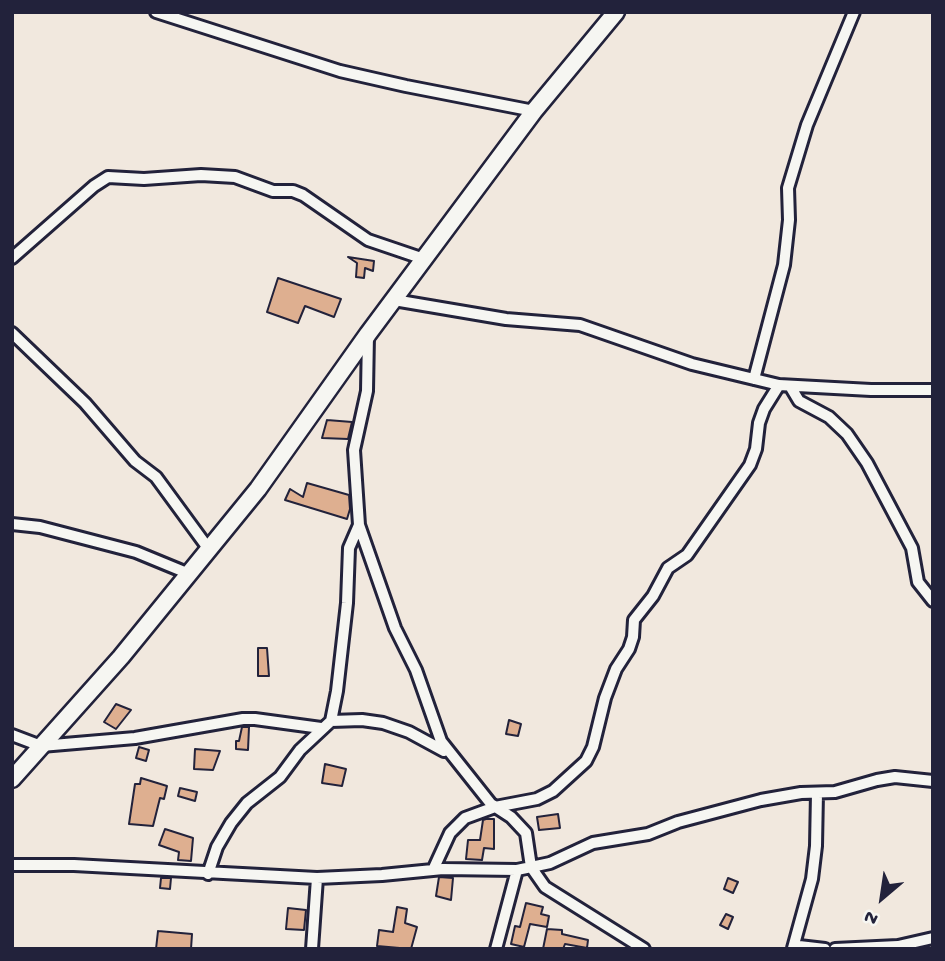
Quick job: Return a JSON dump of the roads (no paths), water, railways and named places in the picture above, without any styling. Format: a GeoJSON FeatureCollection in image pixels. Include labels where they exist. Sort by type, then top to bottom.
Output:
{"type":"FeatureCollection","features":[{"type":"Feature","properties":{"kind":"street"},"geometry":{"type":"LineString","coordinates":[[156,12],[340,71],[534,111]]}},
{"type":"Feature","properties":{"kind":"street"},"geometry":{"type":"LineString","coordinates":[[12,779],[121,657],[258,489],[368,334],[534,111],[616,12]]}},
{"type":"Feature","properties":{"kind":"street"},"geometry":{"type":"LineString","coordinates":[[754,379],[784,265],[789,220],[788,188],[807,125],[854,12]]}},
{"type":"Feature","properties":{"kind":"street"},"geometry":{"type":"LineString","coordinates":[[12,258],[94,186],[108,177],[144,179],[201,175],[235,177],[273,191],[293,191],[303,195],[368,240],[424,259]]}},
{"type":"Feature","properties":{"kind":"street"},"geometry":{"type":"LineString","coordinates":[[394,300],[506,319],[580,325],[659,353],[785,386],[933,390]]}},
{"type":"Feature","properties":{"kind":"street"},"geometry":{"type":"LineString","coordinates":[[12,333],[85,403],[135,461],[156,477],[208,548]]}},
{"type":"Feature","properties":{"kind":"street"},"geometry":{"type":"LineString","coordinates":[[368,334],[367,391],[354,450],[359,525],[395,628],[416,670],[441,741],[495,807],[511,817],[526,833],[531,867],[545,887],[644,949]]}},
{"type":"Feature","properties":{"kind":"street"},"geometry":{"type":"LineString","coordinates":[[785,386],[799,401],[829,417],[847,434],[867,463],[912,548],[918,582],[933,601]]}},
{"type":"Feature","properties":{"kind":"street"},"geometry":{"type":"LineString","coordinates":[[433,870],[450,833],[465,818],[495,807],[537,799],[553,792],[586,761],[593,747],[605,698],[616,669],[629,649],[634,620],[653,596],[668,568],[687,555],[750,465],[764,409],[785,386]]}},
{"type":"Feature","properties":{"kind":"street"},"geometry":{"type":"LineString","coordinates":[[12,524],[40,527],[136,552],[187,573]]}},
{"type":"Feature","properties":{"kind":"street"},"geometry":{"type":"LineString","coordinates":[[208,874],[217,847],[231,823],[247,803],[279,777],[326,725],[337,691],[347,603],[349,548],[359,525]]}},
{"type":"Feature","properties":{"kind":"street"},"geometry":{"type":"LineString","coordinates":[[12,735],[41,746],[135,738],[243,719],[326,725],[362,720],[383,723],[409,732],[450,754]]}},
{"type":"Feature","properties":{"kind":"street"},"geometry":{"type":"LineString","coordinates":[[12,865],[74,865],[317,878],[433,870],[517,870],[550,863],[593,843],[648,834],[678,822],[761,800],[835,792],[877,780],[895,778],[933,781]]}},
{"type":"Feature","properties":{"kind":"street"},"geometry":{"type":"LineString","coordinates":[[793,948],[812,880],[817,793]]}},
{"type":"Feature","properties":{"kind":"street"},"geometry":{"type":"LineString","coordinates":[[496,949],[517,870]]}},
{"type":"Feature","properties":{"kind":"street"},"geometry":{"type":"LineString","coordinates":[[312,949],[317,878]]}},
{"type":"Feature","properties":{"kind":"street"},"geometry":{"type":"LineString","coordinates":[[835,949],[898,946],[933,938]]}},
{"type":"Feature","properties":{"kind":"street"},"geometry":{"type":"LineString","coordinates":[[793,948],[799,946],[825,949]]}}]}
